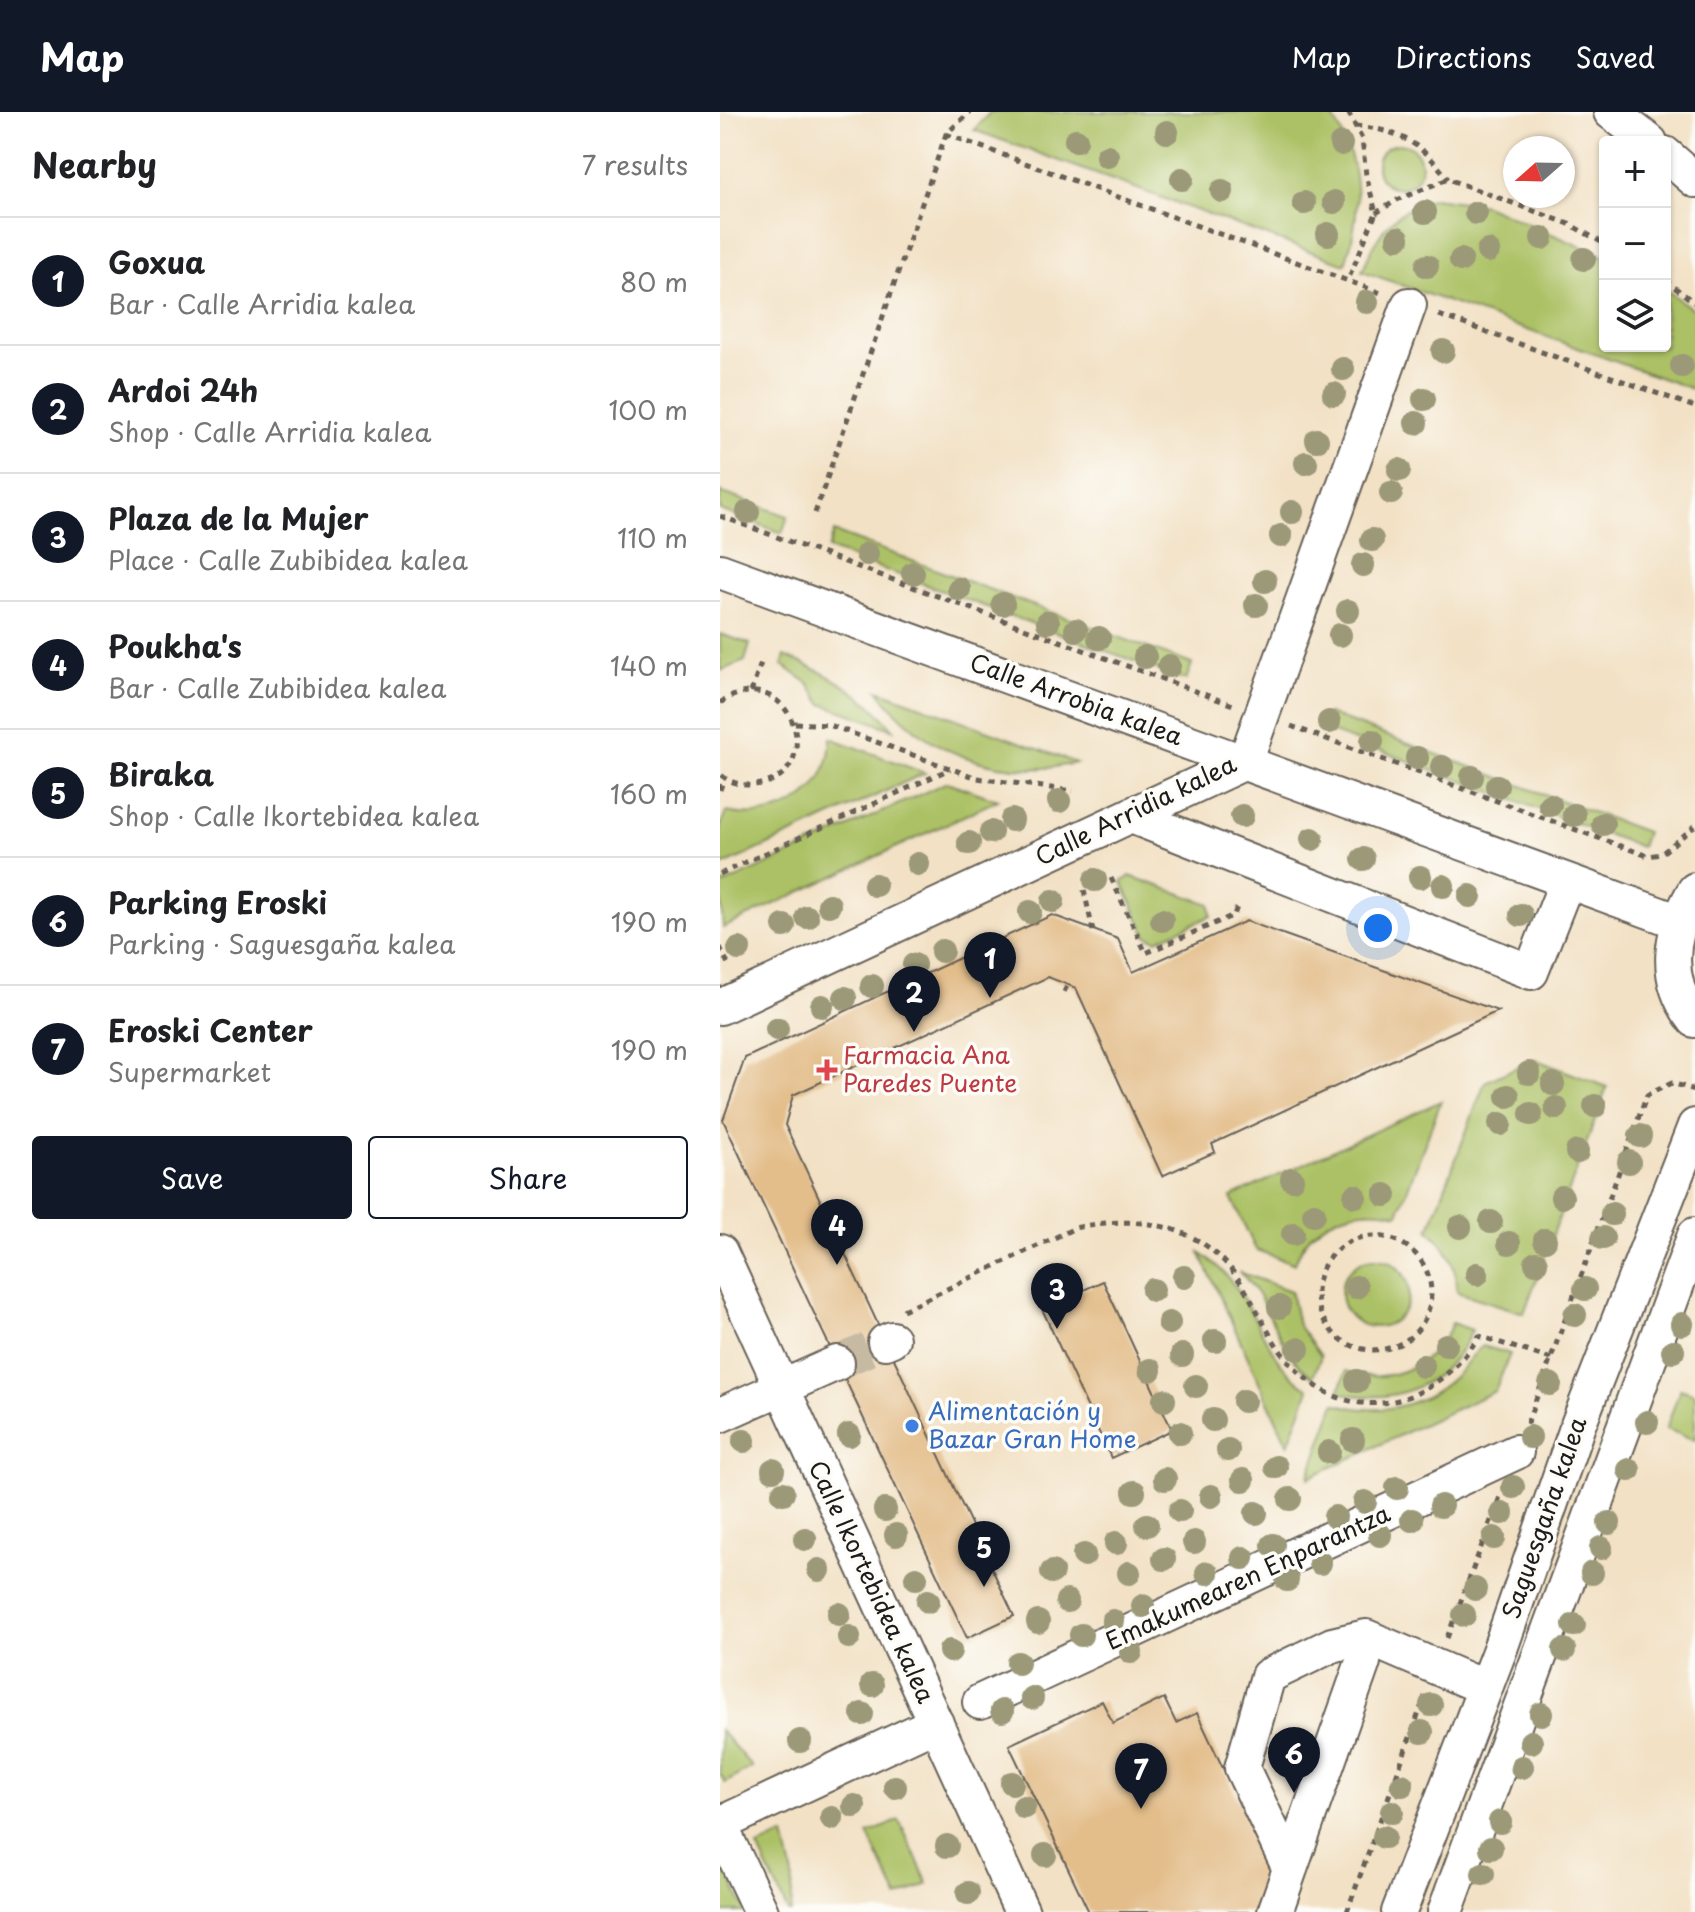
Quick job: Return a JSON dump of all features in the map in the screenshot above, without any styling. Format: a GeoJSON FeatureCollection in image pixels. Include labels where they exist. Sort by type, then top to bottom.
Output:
{"type":"FeatureCollection","features":[{"type":"Feature","properties":{"kind":"street"},"geometry":{"type":"LineString","coordinates":[[1611,112],[1642,136]]}},
{"type":"Feature","properties":{"kind":"street"},"geometry":{"type":"LineString","coordinates":[[1671,159],[1695,180]]}},
{"type":"Feature","properties":{"kind":"street","name":"Calle Arridia kalea"},"geometry":{"type":"LineString","coordinates":[[728,994],[1131,816],[1245,762],[1409,305]]}},
{"type":"Feature","properties":{"kind":"street","name":"Calle Arrobia kalea"},"geometry":{"type":"LineString","coordinates":[[720,571],[1677,921]]}},
{"type":"Feature","properties":{"kind":"street"},"geometry":{"type":"LineString","coordinates":[[1131,816],[1531,972],[1567,881]]}},
{"type":"Feature","properties":{"kind":"street"},"geometry":{"type":"LineString","coordinates":[[1695,890],[1677,921],[1672,965],[1679,992],[1695,1020]]}},
{"type":"Feature","properties":{"kind":"street","name":"Saguesgaña kalea"},"geometry":{"type":"LineString","coordinates":[[1399,1912],[1485,1688],[1578,1425],[1695,1126]]}},
{"type":"Feature","properties":{"kind":"street","name":"Saguesgaña kalea"},"geometry":{"type":"LineString","coordinates":[[1445,1912],[1695,1235]]}},
{"type":"Feature","properties":{"kind":"street","name":"Calle Ikortebidea kalea"},"geometry":{"type":"LineString","coordinates":[[720,1252],[1022,1912]]}},
{"type":"Feature","properties":{"kind":"street"},"geometry":{"type":"LineString","coordinates":[[720,1415],[837,1363]]}},
{"type":"Feature","properties":{"kind":"street","name":"Emakumearen Enparantza"},"geometry":{"type":"LineString","coordinates":[[980,1702],[1516,1452]]}},
{"type":"Feature","properties":{"kind":"street"},"geometry":{"type":"LineString","coordinates":[[1290,1869],[1242,1768],[1268,1676],[1332,1645],[1366,1637],[1485,1688]]}},
{"type":"Feature","properties":{"kind":"street"},"geometry":{"type":"LineString","coordinates":[[1275,1912],[1363,1662],[1366,1637]]}},
{"type":"Feature","properties":{"kind":"street"},"geometry":{"type":"LineString","coordinates":[[761,1912],[720,1824],[936,1723]]}},
{"type":"Feature","properties":{"kind":"path"},"geometry":{"type":"LineString","coordinates":[[815,513],[946,134],[970,112]]}},
{"type":"Feature","properties":{"kind":"path"},"geometry":{"type":"LineString","coordinates":[[1348,112],[1362,139],[1366,175],[1376,213]]}},
{"type":"Feature","properties":{"kind":"path"},"geometry":{"type":"LineString","coordinates":[[1355,126],[1376,128],[1408,139],[1428,152],[1448,179],[1569,224],[1599,241]]}},
{"type":"Feature","properties":{"kind":"path"},"geometry":{"type":"LineString","coordinates":[[946,134],[1695,407]]}},
{"type":"Feature","properties":{"kind":"path"},"geometry":{"type":"LineString","coordinates":[[1348,280],[1376,213],[1397,200],[1448,179]]}},
{"type":"Feature","properties":{"kind":"path"},"geometry":{"type":"LineString","coordinates":[[1671,285],[1695,303]]}},
{"type":"Feature","properties":{"kind":"path","name":"Calle Arrobia kalea"},"geometry":{"type":"LineString","coordinates":[[720,516],[1236,706]]}},
{"type":"Feature","properties":{"kind":"path"},"geometry":{"type":"LineString","coordinates":[[751,692],[762,660]]}},
{"type":"Feature","properties":{"kind":"path"},"geometry":{"type":"LineString","coordinates":[[720,703],[735,694],[751,692],[778,700],[795,723],[795,752],[779,776],[752,786],[722,776],[720,790]]}},
{"type":"Feature","properties":{"kind":"path"},"geometry":{"type":"LineString","coordinates":[[795,723],[829,725],[977,778],[1073,791]]}},
{"type":"Feature","properties":{"kind":"path"},"geometry":{"type":"LineString","coordinates":[[1288,725],[1648,856],[1661,854],[1695,826]]}},
{"type":"Feature","properties":{"kind":"path"},"geometry":{"type":"LineString","coordinates":[[720,874],[951,768]]}},
{"type":"Feature","properties":{"kind":"path"},"geometry":{"type":"LineString","coordinates":[[1111,878],[1146,953],[1234,915],[1238,904]]}},
{"type":"Feature","properties":{"kind":"path"},"geometry":{"type":"LineString","coordinates":[[1084,890],[1093,931]]}},
{"type":"Feature","properties":{"kind":"path"},"geometry":{"type":"LineString","coordinates":[[720,947],[728,994]]}},
{"type":"Feature","properties":{"kind":"path"},"geometry":{"type":"LineString","coordinates":[[1064,992],[1068,984]]}},
{"type":"Feature","properties":{"kind":"path"},"geometry":{"type":"LineString","coordinates":[[892,1331],[1075,1228],[1102,1221],[1144,1222],[1189,1236],[1227,1263],[1250,1293],[1291,1364],[1311,1382],[1349,1400],[1397,1402],[1428,1390],[1453,1372],[1479,1336],[1551,1359]]}},
{"type":"Feature","properties":{"kind":"path"},"geometry":{"type":"LineString","coordinates":[[1366,1236],[1384,1237],[1401,1243],[1415,1253],[1428,1276],[1431,1301],[1414,1334],[1381,1350],[1363,1349],[1332,1332],[1323,1318],[1318,1284],[1323,1267],[1341,1247],[1366,1236]]}},
{"type":"Feature","properties":{"kind":"green space"},"geometry":{"type":"Polygon","coordinates":[[[990,112],[1329,112],[1348,148],[1356,186],[1355,225],[1345,264],[974,130],[990,112]]]}},
{"type":"Feature","properties":{"kind":"green space"},"geometry":{"type":"Polygon","coordinates":[[[1399,144],[1415,150],[1421,166],[1415,182],[1399,188],[1383,182],[1377,166],[1383,150],[1399,144]]]}},
{"type":"Feature","properties":{"kind":"green space"},"geometry":{"type":"Polygon","coordinates":[[[1434,198],[1485,205],[1599,254],[1599,352],[1671,352],[1671,293],[1695,311],[1695,390],[1362,271],[1388,224],[1419,203],[1434,198]]]}},
{"type":"Feature","properties":{"kind":"green space"},"geometry":{"type":"Polygon","coordinates":[[[720,492],[788,516],[782,533],[720,510],[720,492]]]}},
{"type":"Feature","properties":{"kind":"green space"},"geometry":{"type":"Polygon","coordinates":[[[834,532],[1192,664],[1186,680],[828,549],[834,532]]]}},
{"type":"Feature","properties":{"kind":"green space"},"geometry":{"type":"Polygon","coordinates":[[[720,634],[750,644],[745,661],[720,671],[720,634]]]}},
{"type":"Feature","properties":{"kind":"green space"},"geometry":{"type":"Polygon","coordinates":[[[785,656],[858,695],[894,730],[822,704],[808,683],[782,665],[785,656]]]}},
{"type":"Feature","properties":{"kind":"green space"},"geometry":{"type":"Polygon","coordinates":[[[878,690],[1076,763],[1048,768],[1020,768],[992,765],[966,757],[917,731],[878,690]]]}},
{"type":"Feature","properties":{"kind":"green space"},"geometry":{"type":"Polygon","coordinates":[[[1328,714],[1646,832],[1641,847],[1322,729],[1328,714]]]}},
{"type":"Feature","properties":{"kind":"green space"},"geometry":{"type":"Polygon","coordinates":[[[831,738],[925,773],[720,867],[720,828],[726,812],[764,813],[798,801],[821,776],[828,759],[831,738]]]}},
{"type":"Feature","properties":{"kind":"green space"},"geometry":{"type":"Polygon","coordinates":[[[947,782],[998,800],[723,928],[720,886],[947,782]]]}},
{"type":"Feature","properties":{"kind":"green space"},"geometry":{"type":"Polygon","coordinates":[[[1130,876],[1210,904],[1211,916],[1157,940],[1147,936],[1122,882],[1130,876]]]}},
{"type":"Feature","properties":{"kind":"green space"},"geometry":{"type":"Polygon","coordinates":[[[1534,1059],[1607,1087],[1524,1313],[1457,1292],[1450,1258],[1429,1230],[1485,1082],[1534,1059]]]}},
{"type":"Feature","properties":{"kind":"green space"},"geometry":{"type":"Polygon","coordinates":[[[1441,1101],[1398,1214],[1366,1211],[1336,1218],[1311,1236],[1295,1264],[1256,1250],[1231,1197],[1441,1101]]]}},
{"type":"Feature","properties":{"kind":"green space"},"geometry":{"type":"Polygon","coordinates":[[[1200,1253],[1234,1285],[1279,1360],[1292,1376],[1309,1389],[1288,1445],[1200,1253]]]}},
{"type":"Feature","properties":{"kind":"green space"},"geometry":{"type":"Polygon","coordinates":[[[1375,1259],[1399,1269],[1409,1293],[1399,1317],[1375,1327],[1351,1317],[1341,1293],[1351,1269],[1375,1259]]]}},
{"type":"Feature","properties":{"kind":"green space"},"geometry":{"type":"Polygon","coordinates":[[[1239,1272],[1291,1291],[1298,1325],[1321,1356],[1313,1377],[1290,1354],[1260,1297],[1239,1272]]]}},
{"type":"Feature","properties":{"kind":"green space"},"geometry":{"type":"Polygon","coordinates":[[[1452,1323],[1472,1330],[1449,1365],[1418,1387],[1380,1396],[1339,1392],[1346,1371],[1378,1376],[1394,1374],[1423,1361],[1445,1338],[1452,1323]]]}},
{"type":"Feature","properties":{"kind":"green space"},"geometry":{"type":"Polygon","coordinates":[[[1483,1346],[1510,1354],[1495,1391],[1308,1478],[1335,1403],[1382,1409],[1413,1402],[1441,1388],[1483,1346]]]}},
{"type":"Feature","properties":{"kind":"green space"},"geometry":{"type":"Polygon","coordinates":[[[1680,1389],[1695,1394],[1695,1440],[1666,1429],[1680,1389]]]}},
{"type":"Feature","properties":{"kind":"green space"},"geometry":{"type":"Polygon","coordinates":[[[720,1730],[752,1767],[725,1783],[720,1773],[720,1730]]]}},
{"type":"Feature","properties":{"kind":"green space"},"geometry":{"type":"Polygon","coordinates":[[[899,1820],[928,1884],[898,1898],[868,1834],[899,1820]]]}},
{"type":"Feature","properties":{"kind":"green space"},"geometry":{"type":"Polygon","coordinates":[[[784,1835],[793,1876],[791,1912],[788,1912],[758,1847],[784,1835]]]}},
{"type":"Feature","properties":{"kind":"green space"},"geometry":{"type":"Polygon","coordinates":[[[722,1862],[746,1912],[720,1912],[722,1862]]]}},
{"type":"Feature","properties":{"kind":"building"},"geometry":{"type":"Polygon","coordinates":[[[1052,915],[1118,939],[1133,972],[1246,921],[1498,1011],[1212,1144],[1215,1152],[1162,1176],[1076,988],[1048,977],[793,1095],[785,1125],[1014,1616],[967,1638],[723,1120],[745,1058],[1052,915]]]}},
{"type":"Feature","properties":{"kind":"building"},"geometry":{"type":"Polygon","coordinates":[[[1103,1281],[1172,1430],[1111,1458],[1042,1309],[1103,1281]]]}},
{"type":"Feature","properties":{"kind":"building"},"geometry":{"type":"Polygon","coordinates":[[[1164,1698],[1176,1723],[1197,1713],[1272,1872],[1258,1912],[1089,1912],[1009,1745],[1102,1701],[1113,1723],[1164,1698]]]}},
{"type":"Feature","properties":{"kind":"tunnel"},"geometry":{"type":"LineString","coordinates":[[837,1363],[885,1342]]}},
{"type":"Feature","properties":{"kind":"place","name":"Goxua"},"geometry":{"type":"Point","coordinates":[990,998]}},
{"type":"Feature","properties":{"kind":"place","name":"Ardoi 24h"},"geometry":{"type":"Point","coordinates":[914,1032]}},
{"type":"Feature","properties":{"kind":"place","name":"Farmacia Ana Paredes Puente"},"geometry":{"type":"Point","coordinates":[827,1070]}},
{"type":"Feature","properties":{"kind":"place","name":"Poukha's"},"geometry":{"type":"Point","coordinates":[837,1265]}},
{"type":"Feature","properties":{"kind":"place","name":"Plaza de la Mujer"},"geometry":{"type":"Point","coordinates":[1057,1329]}},
{"type":"Feature","properties":{"kind":"place","name":"Alimentación y Bazar Gran Home"},"geometry":{"type":"Point","coordinates":[912,1426]}},
{"type":"Feature","properties":{"kind":"place","name":"Biraka"},"geometry":{"type":"Point","coordinates":[984,1587]}},
{"type":"Feature","properties":{"kind":"place","name":"Parking Eroski"},"geometry":{"type":"Point","coordinates":[1294,1793]}},
{"type":"Feature","properties":{"kind":"place","name":"Eroski Center"},"geometry":{"type":"Point","coordinates":[1141,1809]}}]}
